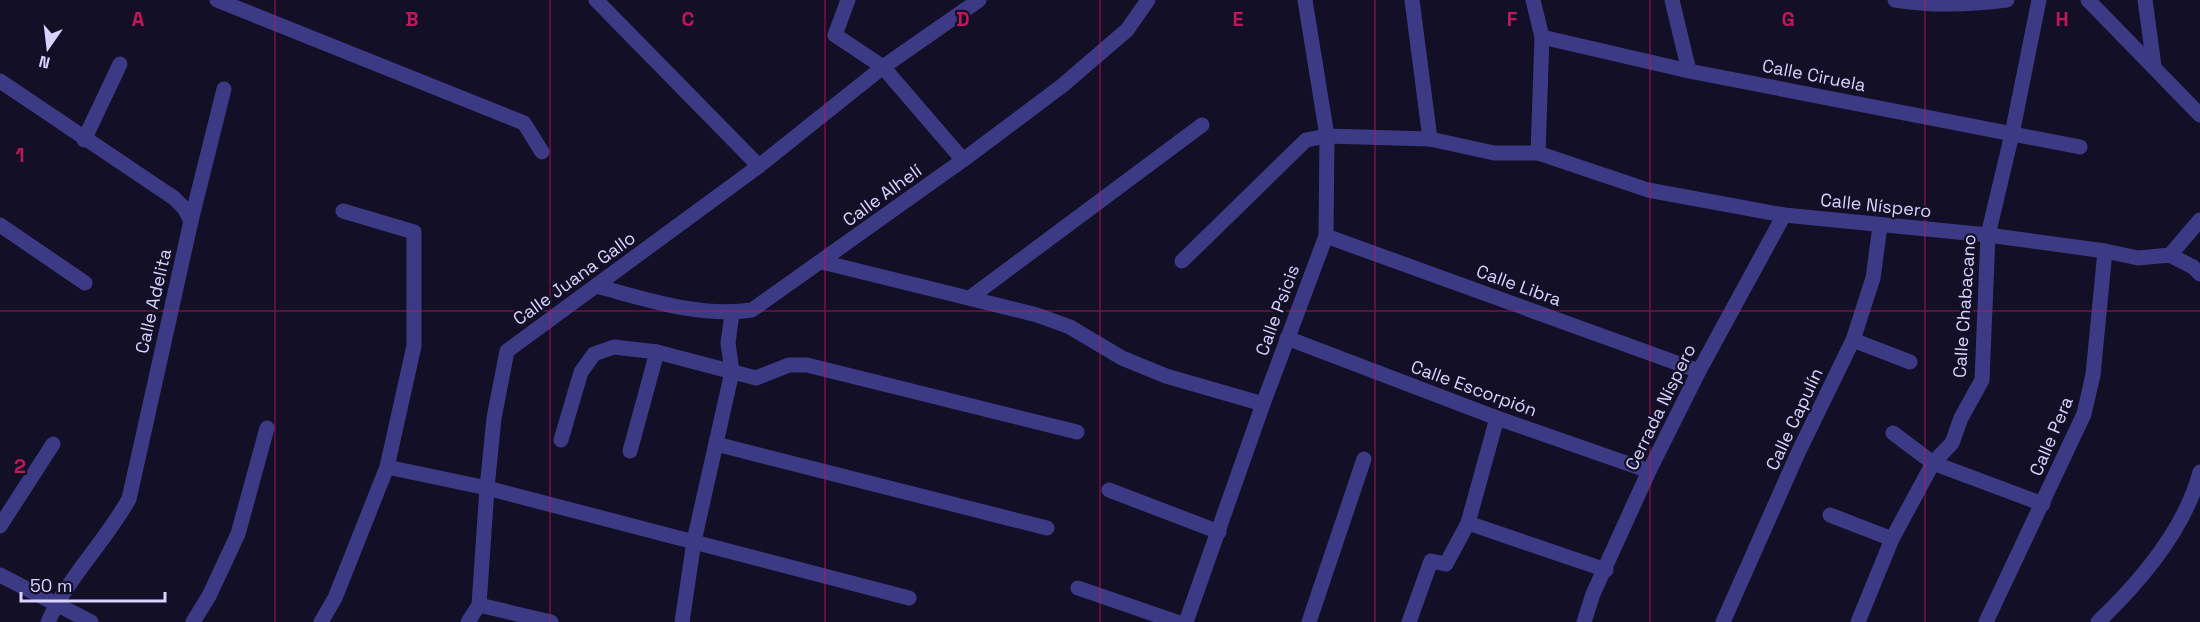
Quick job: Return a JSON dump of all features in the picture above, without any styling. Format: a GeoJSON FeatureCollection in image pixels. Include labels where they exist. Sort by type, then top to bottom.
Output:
{"type":"FeatureCollection","features":[{"type":"Feature","properties":{"kind":"street"},"geometry":{"type":"LineString","coordinates":[[217,0],[524,123],[542,152]]}},
{"type":"Feature","properties":{"kind":"street"},"geometry":{"type":"LineString","coordinates":[[596,0],[759,166]]}},
{"type":"Feature","properties":{"kind":"street"},"geometry":{"type":"LineString","coordinates":[[848,0],[835,35],[883,66],[963,160]]}},
{"type":"Feature","properties":{"kind":"street","name":"Calle Juana Gallo"},"geometry":{"type":"LineString","coordinates":[[468,622],[479,605],[494,418],[507,351],[759,166],[883,66],[979,0]]}},
{"type":"Feature","properties":{"kind":"street","name":"Calle Alhelí"},"geometry":{"type":"LineString","coordinates":[[596,286],[710,313],[752,310],[963,160],[1063,85],[1127,30],[1148,0]]}},
{"type":"Feature","properties":{"kind":"street","name":"Calle Psicis"},"geometry":{"type":"LineString","coordinates":[[1186,622],[1263,404],[1326,236],[1327,136],[1305,0]]}},
{"type":"Feature","properties":{"kind":"street"},"geometry":{"type":"LineString","coordinates":[[1412,0],[1430,139]]}},
{"type":"Feature","properties":{"kind":"street"},"geometry":{"type":"LineString","coordinates":[[1533,0],[1542,37],[1538,153]]}},
{"type":"Feature","properties":{"kind":"street"},"geometry":{"type":"LineString","coordinates":[[1672,0],[1689,71]]}},
{"type":"Feature","properties":{"kind":"street"},"geometry":{"type":"LineString","coordinates":[[1895,0],[1981,4],[2007,0]]}},
{"type":"Feature","properties":{"kind":"street","name":"Calle Chabacano"},"geometry":{"type":"LineString","coordinates":[[1858,622],[1892,539],[1933,463],[1952,443],[1961,418],[1982,380],[1988,236],[2012,134],[2039,0]]}},
{"type":"Feature","properties":{"kind":"street"},"geometry":{"type":"LineString","coordinates":[[2088,0],[2200,115]]}},
{"type":"Feature","properties":{"kind":"street"},"geometry":{"type":"LineString","coordinates":[[2145,0],[2154,66]]}},
{"type":"Feature","properties":{"kind":"street","name":"Calle Ciruela"},"geometry":{"type":"LineString","coordinates":[[1542,37],[1689,71],[2080,147]]}},
{"type":"Feature","properties":{"kind":"street"},"geometry":{"type":"LineString","coordinates":[[84,140],[120,64]]}},
{"type":"Feature","properties":{"kind":"street"},"geometry":{"type":"LineString","coordinates":[[0,81],[84,140],[174,198],[184,208],[191,221]]}},
{"type":"Feature","properties":{"kind":"street","name":"Calle Adelita"},"geometry":{"type":"LineString","coordinates":[[48,622],[57,603],[129,499],[191,221],[224,90]]}},
{"type":"Feature","properties":{"kind":"street"},"geometry":{"type":"LineString","coordinates":[[971,297],[1202,125]]}},
{"type":"Feature","properties":{"kind":"street"},"geometry":{"type":"LineString","coordinates":[[1182,261],[1306,140],[1327,136]]}},
{"type":"Feature","properties":{"kind":"street","name":"Calle Níspero"},"geometry":{"type":"LineString","coordinates":[[1327,136],[1430,139],[1494,153],[1538,153],[1648,190],[1784,215],[1988,236],[2105,251],[2138,258],[2170,255]]}},
{"type":"Feature","properties":{"kind":"street"},"geometry":{"type":"LineString","coordinates":[[321,622],[335,598],[387,467],[414,346],[414,232],[343,212]]}},
{"type":"Feature","properties":{"kind":"street","name":"Cerrada Níspero"},"geometry":{"type":"LineString","coordinates":[[1584,622],[1593,594],[1698,371],[1784,215]]}},
{"type":"Feature","properties":{"kind":"street"},"geometry":{"type":"LineString","coordinates":[[2200,220],[2170,255],[2193,267],[2200,274]]}},
{"type":"Feature","properties":{"kind":"street"},"geometry":{"type":"LineString","coordinates":[[0,225],[85,283]]}},
{"type":"Feature","properties":{"kind":"street","name":"Calle Capulín"},"geometry":{"type":"LineString","coordinates":[[1723,622],[1798,453],[1853,340],[1874,278],[1880,226]]}},
{"type":"Feature","properties":{"kind":"street","name":"Calle Libra"},"geometry":{"type":"LineString","coordinates":[[1326,236],[1698,371]]}},
{"type":"Feature","properties":{"kind":"street","name":"Calle Pera"},"geometry":{"type":"LineString","coordinates":[[1986,622],[2084,414],[2093,375],[2105,251]]}},
{"type":"Feature","properties":{"kind":"street"},"geometry":{"type":"LineString","coordinates":[[822,262],[1037,315],[1070,327],[1122,358],[1166,376],[1263,404]]}},
{"type":"Feature","properties":{"kind":"street"},"geometry":{"type":"LineString","coordinates":[[682,622],[694,541],[732,372],[728,343],[732,313]]}},
{"type":"Feature","properties":{"kind":"street","name":"Calle Escorpión"},"geometry":{"type":"LineString","coordinates":[[1287,338],[1497,418],[1649,471]]}},
{"type":"Feature","properties":{"kind":"street"},"geometry":{"type":"LineString","coordinates":[[1853,340],[1910,362]]}},
{"type":"Feature","properties":{"kind":"street"},"geometry":{"type":"LineString","coordinates":[[561,440],[581,372],[594,354],[614,347],[657,352],[756,378],[789,365],[807,364],[1077,432]]}},
{"type":"Feature","properties":{"kind":"street"},"geometry":{"type":"LineString","coordinates":[[630,451],[657,352]]}},
{"type":"Feature","properties":{"kind":"street"},"geometry":{"type":"LineString","coordinates":[[1409,622],[1431,561],[1446,564],[1468,523],[1497,418]]}},
{"type":"Feature","properties":{"kind":"street"},"geometry":{"type":"LineString","coordinates":[[193,622],[209,596],[238,534],[267,428]]}},
{"type":"Feature","properties":{"kind":"street"},"geometry":{"type":"LineString","coordinates":[[1893,434],[1933,463],[2043,504]]}},
{"type":"Feature","properties":{"kind":"street"},"geometry":{"type":"LineString","coordinates":[[0,526],[53,444]]}},
{"type":"Feature","properties":{"kind":"street"},"geometry":{"type":"LineString","coordinates":[[716,444],[1047,528]]}},
{"type":"Feature","properties":{"kind":"street"},"geometry":{"type":"LineString","coordinates":[[1309,622],[1364,459]]}},
{"type":"Feature","properties":{"kind":"street"},"geometry":{"type":"LineString","coordinates":[[387,467],[487,488],[909,598]]}},
{"type":"Feature","properties":{"kind":"street"},"geometry":{"type":"LineString","coordinates":[[2098,622],[2160,553],[2195,493],[2200,472]]}},
{"type":"Feature","properties":{"kind":"street"},"geometry":{"type":"LineString","coordinates":[[1109,490],[1219,532]]}},
{"type":"Feature","properties":{"kind":"street"},"geometry":{"type":"LineString","coordinates":[[1830,515],[1892,539]]}},
{"type":"Feature","properties":{"kind":"street"},"geometry":{"type":"LineString","coordinates":[[1468,523],[1606,570]]}},
{"type":"Feature","properties":{"kind":"street"},"geometry":{"type":"LineString","coordinates":[[0,575],[91,622]]}},
{"type":"Feature","properties":{"kind":"street"},"geometry":{"type":"LineString","coordinates":[[1078,588],[1177,622]]}},
{"type":"Feature","properties":{"kind":"street"},"geometry":{"type":"LineString","coordinates":[[479,605],[551,622]]}}]}
